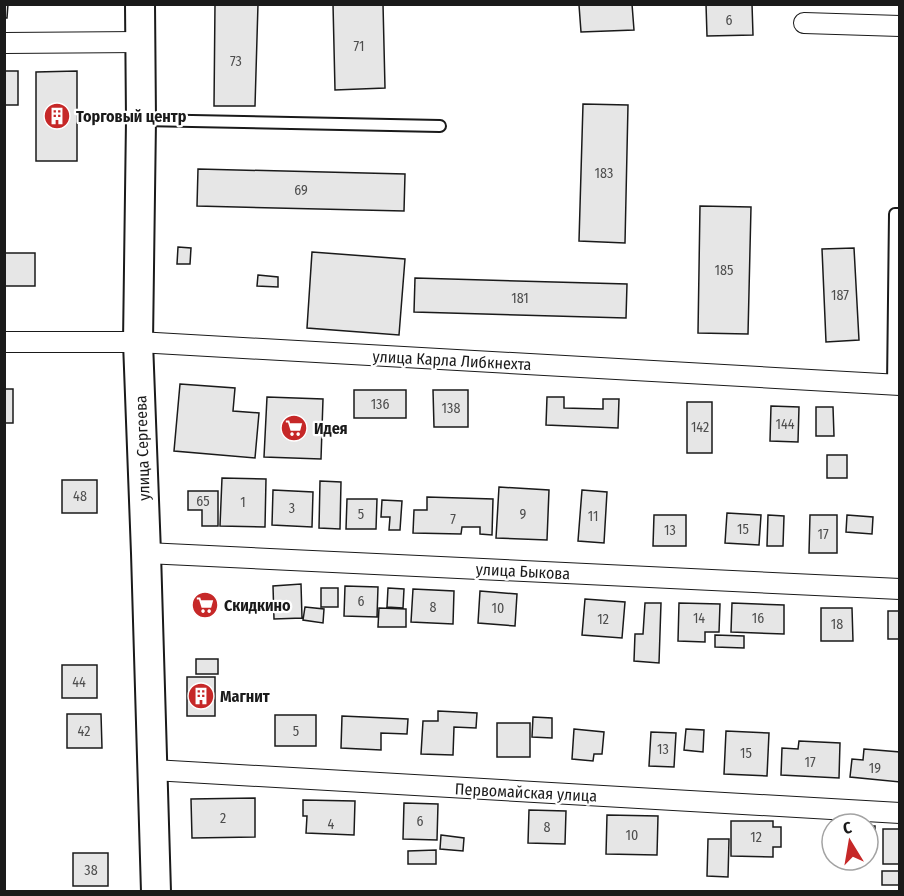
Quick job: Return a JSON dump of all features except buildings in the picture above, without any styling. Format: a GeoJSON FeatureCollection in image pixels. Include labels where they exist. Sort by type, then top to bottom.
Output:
{"type":"FeatureCollection","features":[{"type":"Feature","properties":{"kind":"main road","name":"улица Сергеева"},"geometry":{"type":"LineString","coordinates":[[140,4],[138,342],[156,891]]}},
{"type":"Feature","properties":{"kind":"street"},"geometry":{"type":"LineString","coordinates":[[804,23],[900,26]]}},
{"type":"Feature","properties":{"kind":"street"},"geometry":{"type":"LineString","coordinates":[[4,43],[140,42]]}},
{"type":"Feature","properties":{"kind":"street","name":"улица Карла Либкнехта"},"geometry":{"type":"LineString","coordinates":[[4,342],[138,342],[896,385]]}},
{"type":"Feature","properties":{"kind":"street","name":"улица Быкова"},"geometry":{"type":"LineString","coordinates":[[146,553],[900,589]]}},
{"type":"Feature","properties":{"kind":"street","name":"Первомайская улица"},"geometry":{"type":"LineString","coordinates":[[153,770],[900,813]]}},
{"type":"Feature","properties":{"kind":"lane"},"geometry":{"type":"LineString","coordinates":[[141,120],[440,126]]}},
{"type":"Feature","properties":{"kind":"lane"},"geometry":{"type":"LineString","coordinates":[[896,385],[895,214],[900,214]]}},
{"type":"Feature","properties":{"kind":"place","name":"Торговый центр"},"geometry":{"type":"Point","coordinates":[57,116]}},
{"type":"Feature","properties":{"kind":"place","name":"Идея"},"geometry":{"type":"Point","coordinates":[294,428]}},
{"type":"Feature","properties":{"kind":"place","name":"Скидкино"},"geometry":{"type":"Point","coordinates":[205,605]}},
{"type":"Feature","properties":{"kind":"place","name":"Магнит"},"geometry":{"type":"Point","coordinates":[201,696]}}]}
